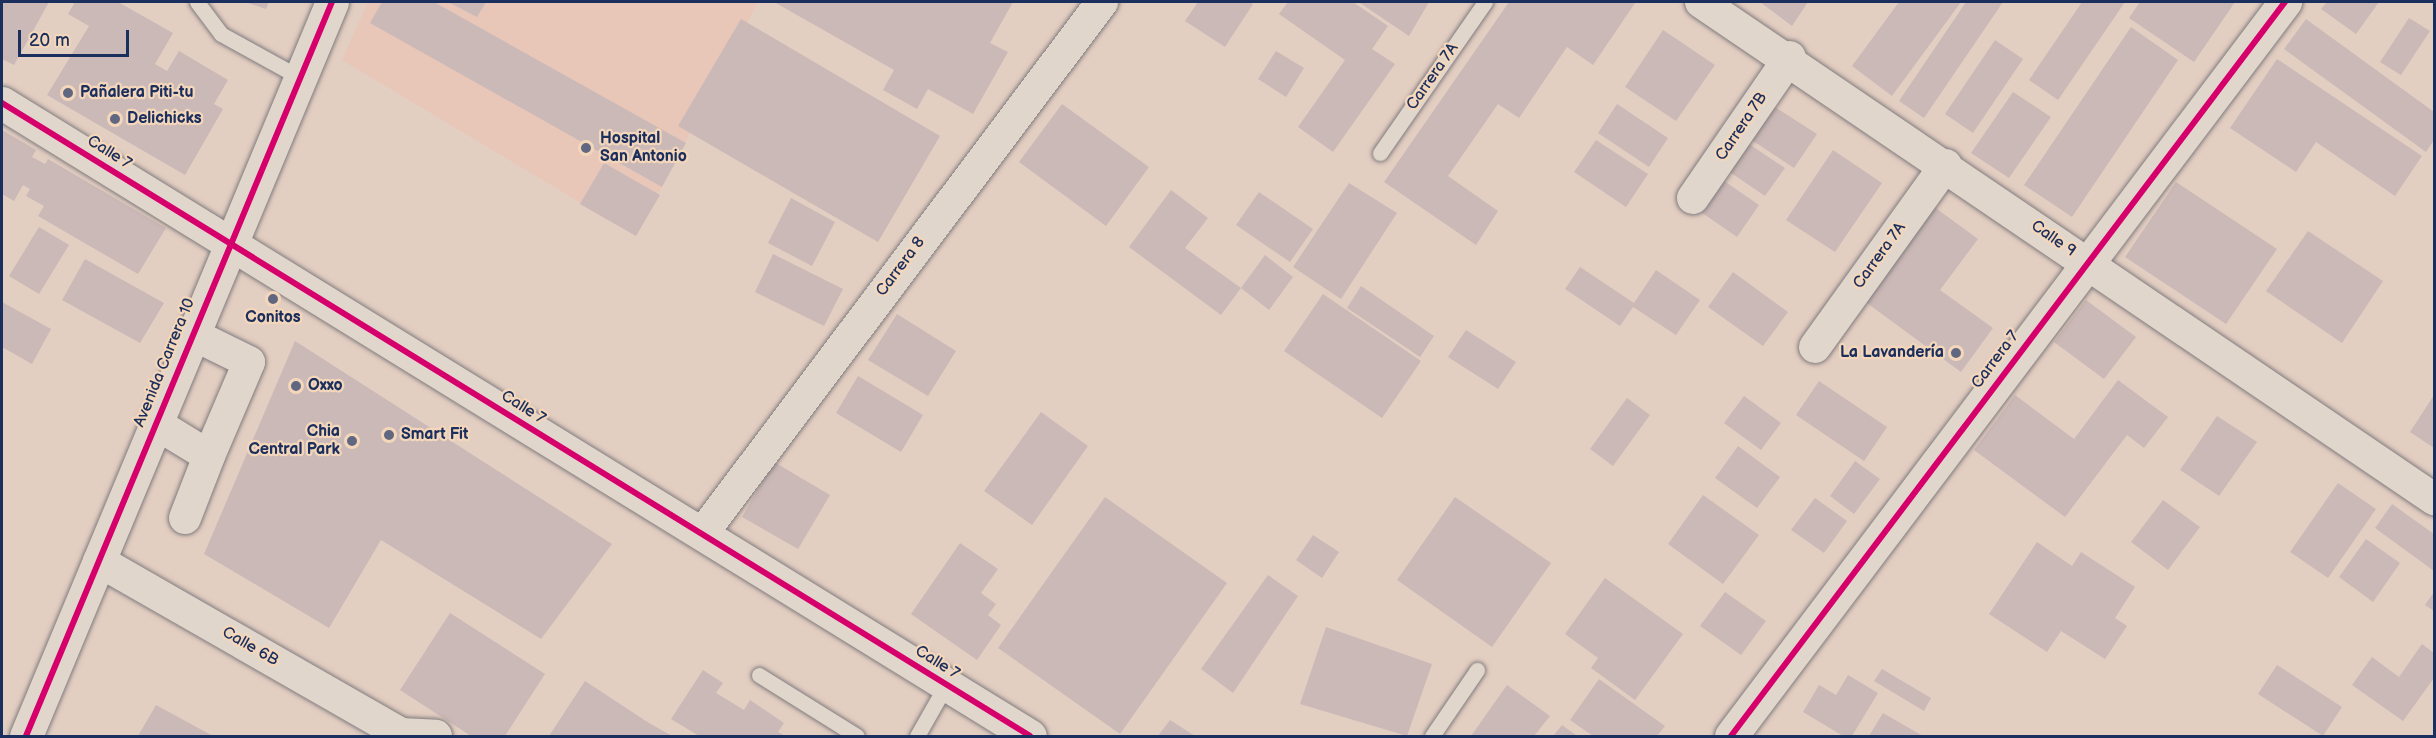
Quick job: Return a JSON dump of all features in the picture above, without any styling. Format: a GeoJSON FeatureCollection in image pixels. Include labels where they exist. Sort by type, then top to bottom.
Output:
{"type":"FeatureCollection","features":[{"type":"Feature","properties":{"kind":"street","name":"Avenida Carrera 10"},"geometry":{"type":"LineString","coordinates":[[26,736],[229,243],[332,2]]}},
{"type":"Feature","properties":{"kind":"street","name":"Carrera 8"},"geometry":{"type":"LineString","coordinates":[[702,534],[1102,2]]}},
{"type":"Feature","properties":{"kind":"street","name":"Calle 9"},"geometry":{"type":"LineString","coordinates":[[1701,2],[1790,57],[2434,499]]}},
{"type":"Feature","properties":{"kind":"street","name":"Carrera 7"},"geometry":{"type":"LineString","coordinates":[[1731,736],[2284,2]]}},
{"type":"Feature","properties":{"kind":"street","name":"Carrera 7B"},"geometry":{"type":"LineString","coordinates":[[1693,198],[1790,57]]}},
{"type":"Feature","properties":{"kind":"street","name":"Calle 7"},"geometry":{"type":"LineString","coordinates":[[2,103],[1030,736]]}},
{"type":"Feature","properties":{"kind":"street","name":"Carrera 7A"},"geometry":{"type":"LineString","coordinates":[[1815,347],[1946,165]]}},
{"type":"Feature","properties":{"kind":"street"},"geometry":{"type":"LineString","coordinates":[[185,518],[249,362],[192,334]]}},
{"type":"Feature","properties":{"kind":"street"},"geometry":{"type":"LineString","coordinates":[[155,423],[209,456]]}},
{"type":"Feature","properties":{"kind":"street","name":"Calle 6B"},"geometry":{"type":"LineString","coordinates":[[99,561],[401,736],[436,736]]}},
{"type":"Feature","properties":{"kind":"lane"},"geometry":{"type":"LineString","coordinates":[[197,2],[221,34],[299,77]]}},
{"type":"Feature","properties":{"kind":"lane","name":"Carrera 7A"},"geometry":{"type":"LineString","coordinates":[[1380,153],[1485,2]]}},
{"type":"Feature","properties":{"kind":"lane"},"geometry":{"type":"LineString","coordinates":[[1432,736],[1477,670]]}},
{"type":"Feature","properties":{"kind":"lane"},"geometry":{"type":"LineString","coordinates":[[759,675],[857,736]]}},
{"type":"Feature","properties":{"kind":"lane"},"geometry":{"type":"LineString","coordinates":[[917,736],[946,685]]}},
{"type":"Feature","properties":{"kind":"shaded area","name":"Hospital San Antonio"},"geometry":{"type":"Polygon","coordinates":[[[368,2],[758,2],[636,236],[342,60],[368,2]]]}},
{"type":"Feature","properties":{"kind":"building"},"geometry":{"type":"Polygon","coordinates":[[[2,2],[49,2],[14,65],[2,59],[2,2]]]}},
{"type":"Feature","properties":{"kind":"building"},"geometry":{"type":"Polygon","coordinates":[[[75,2],[118,2],[173,33],[155,64],[167,71],[179,51],[228,80],[214,104],[223,109],[185,175],[47,95],[89,26],[68,14],[75,2]]]}},
{"type":"Feature","properties":{"kind":"building"},"geometry":{"type":"Polygon","coordinates":[[[245,2],[269,2],[266,9],[245,2]]]}},
{"type":"Feature","properties":{"kind":"building"},"geometry":{"type":"Polygon","coordinates":[[[382,2],[434,2],[686,143],[662,187],[370,23],[382,2]]]}},
{"type":"Feature","properties":{"kind":"building"},"geometry":{"type":"Polygon","coordinates":[[[448,2],[486,2],[477,17],[448,2]]]}},
{"type":"Feature","properties":{"kind":"building"},"geometry":{"type":"Polygon","coordinates":[[[774,2],[1013,2],[990,43],[1008,52],[973,114],[928,89],[917,109],[883,90],[894,70],[774,2]]]}},
{"type":"Feature","properties":{"kind":"building"},"geometry":{"type":"Polygon","coordinates":[[[1198,2],[1248,2],[1253,4],[1225,47],[1185,21],[1198,2]]]}},
{"type":"Feature","properties":{"kind":"building"},"geometry":{"type":"Polygon","coordinates":[[[1288,2],[1353,2],[1388,26],[1372,49],[1395,64],[1333,152],[1298,127],[1345,60],[1279,14],[1288,2]]]}},
{"type":"Feature","properties":{"kind":"building"},"geometry":{"type":"Polygon","coordinates":[[[1361,2],[1429,2],[1409,36],[1360,3],[1361,2]]]}},
{"type":"Feature","properties":{"kind":"building"},"geometry":{"type":"Polygon","coordinates":[[[1509,2],[1635,3],[1593,65],[1567,47],[1519,118],[1498,104],[1448,176],[1498,211],[1476,245],[1384,182],[1509,2]]]}},
{"type":"Feature","properties":{"kind":"building"},"geometry":{"type":"Polygon","coordinates":[[[1760,2],[1808,2],[1792,26],[1760,2]]]}},
{"type":"Feature","properties":{"kind":"building"},"geometry":{"type":"Polygon","coordinates":[[[1899,2],[1961,2],[1892,96],[1852,66],[1899,2]]]}},
{"type":"Feature","properties":{"kind":"building"},"geometry":{"type":"Polygon","coordinates":[[[1966,2],[2003,2],[1924,118],[1899,101],[1966,2]]]}},
{"type":"Feature","properties":{"kind":"building"},"geometry":{"type":"Polygon","coordinates":[[[2082,2],[2125,2],[2058,100],[2029,80],[2082,2]]]}},
{"type":"Feature","properties":{"kind":"building"},"geometry":{"type":"Polygon","coordinates":[[[2140,2],[2235,2],[2194,62],[2129,18],[2140,2]]]}},
{"type":"Feature","properties":{"kind":"building"},"geometry":{"type":"Polygon","coordinates":[[[2327,2],[2379,2],[2356,34],[2321,9],[2327,2]]]}},
{"type":"Feature","properties":{"kind":"building"},"geometry":{"type":"Polygon","coordinates":[[[2409,18],[2430,31],[2401,75],[2380,62],[2409,18]]]}},
{"type":"Feature","properties":{"kind":"building"},"geometry":{"type":"Polygon","coordinates":[[[741,19],[940,136],[878,242],[678,126],[741,19]]]}},
{"type":"Feature","properties":{"kind":"building"},"geometry":{"type":"Polygon","coordinates":[[[2306,19],[2434,112],[2434,140],[2426,152],[2284,49],[2306,19]]]}},
{"type":"Feature","properties":{"kind":"building"},"geometry":{"type":"Polygon","coordinates":[[[2131,27],[2178,60],[2072,217],[2024,185],[2131,27]]]}},
{"type":"Feature","properties":{"kind":"building"},"geometry":{"type":"Polygon","coordinates":[[[1663,30],[1715,65],[1676,121],[1625,87],[1663,30]]]}},
{"type":"Feature","properties":{"kind":"building"},"geometry":{"type":"Polygon","coordinates":[[[1995,40],[2023,59],[1973,133],[1945,114],[1995,40]]]}},
{"type":"Feature","properties":{"kind":"building"},"geometry":{"type":"Polygon","coordinates":[[[1276,51],[1304,68],[1286,97],[1258,79],[1276,51]]]}},
{"type":"Feature","properties":{"kind":"building"},"geometry":{"type":"Polygon","coordinates":[[[2277,59],[2422,156],[2395,196],[2316,142],[2296,172],[2230,128],[2277,59]]]}},
{"type":"Feature","properties":{"kind":"building"},"geometry":{"type":"Polygon","coordinates":[[[2013,92],[2051,117],[2009,178],[1971,153],[2013,92]]]}},
{"type":"Feature","properties":{"kind":"building"},"geometry":{"type":"Polygon","coordinates":[[[1767,102],[1817,134],[1794,168],[1744,135],[1767,102]]]}},
{"type":"Feature","properties":{"kind":"building"},"geometry":{"type":"Polygon","coordinates":[[[1062,104],[1149,167],[1106,226],[1019,162],[1062,104]]]}},
{"type":"Feature","properties":{"kind":"building"},"geometry":{"type":"Polygon","coordinates":[[[1617,104],[1668,138],[1649,167],[1598,133],[1617,104]]]}},
{"type":"Feature","properties":{"kind":"building"},"geometry":{"type":"Polygon","coordinates":[[[2,130],[36,150],[32,157],[45,164],[48,159],[166,228],[138,274],[38,216],[44,206],[26,196],[30,189],[23,185],[14,201],[2,194],[2,130]]]}},
{"type":"Feature","properties":{"kind":"building"},"geometry":{"type":"Polygon","coordinates":[[[1740,138],[1785,168],[1765,196],[1721,166],[1740,138]]]}},
{"type":"Feature","properties":{"kind":"building"},"geometry":{"type":"Polygon","coordinates":[[[1596,140],[1648,174],[1626,207],[1574,172],[1596,140]]]}},
{"type":"Feature","properties":{"kind":"building"},"geometry":{"type":"Polygon","coordinates":[[[1833,150],[1882,183],[1835,252],[1786,220],[1833,150]]]}},
{"type":"Feature","properties":{"kind":"building"},"geometry":{"type":"Polygon","coordinates":[[[604,163],[660,195],[636,236],[580,204],[604,163]]]}},
{"type":"Feature","properties":{"kind":"building"},"geometry":{"type":"Polygon","coordinates":[[[1717,176],[1759,205],[1737,237],[1695,208],[1717,176]]]}},
{"type":"Feature","properties":{"kind":"building"},"geometry":{"type":"Polygon","coordinates":[[[2176,182],[2277,249],[2226,324],[2125,257],[2176,182]]]}},
{"type":"Feature","properties":{"kind":"building"},"geometry":{"type":"Polygon","coordinates":[[[1349,183],[1397,213],[1341,299],[1293,267],[1349,183]]]}},
{"type":"Feature","properties":{"kind":"building"},"geometry":{"type":"Polygon","coordinates":[[[1171,190],[1208,218],[1185,248],[1241,288],[1221,315],[1129,247],[1171,190]]]}},
{"type":"Feature","properties":{"kind":"building"},"geometry":{"type":"Polygon","coordinates":[[[1259,192],[1313,229],[1290,262],[1236,225],[1259,192]]]}},
{"type":"Feature","properties":{"kind":"building"},"geometry":{"type":"Polygon","coordinates":[[[791,198],[835,222],[812,266],[768,243],[791,198]]]}},
{"type":"Feature","properties":{"kind":"building"},"geometry":{"type":"Polygon","coordinates":[[[1926,201],[1978,239],[1940,290],[1993,328],[1961,372],[1856,295],[1926,201]]]}},
{"type":"Feature","properties":{"kind":"building"},"geometry":{"type":"Polygon","coordinates":[[[39,227],[69,245],[39,294],[9,276],[39,227]]]}},
{"type":"Feature","properties":{"kind":"building"},"geometry":{"type":"Polygon","coordinates":[[[2308,231],[2383,281],[2342,343],[2266,291],[2308,231]]]}},
{"type":"Feature","properties":{"kind":"building"},"geometry":{"type":"Polygon","coordinates":[[[773,254],[843,289],[824,326],[755,292],[773,254]]]}},
{"type":"Feature","properties":{"kind":"building"},"geometry":{"type":"Polygon","coordinates":[[[1265,255],[1293,277],[1269,310],[1241,288],[1265,255]]]}},
{"type":"Feature","properties":{"kind":"building"},"geometry":{"type":"Polygon","coordinates":[[[85,259],[164,303],[140,343],[62,300],[85,259]]]}},
{"type":"Feature","properties":{"kind":"building"},"geometry":{"type":"Polygon","coordinates":[[[1580,267],[1634,303],[1656,270],[1700,300],[1676,335],[1633,307],[1620,326],[1565,289],[1580,267]]]}},
{"type":"Feature","properties":{"kind":"building"},"geometry":{"type":"Polygon","coordinates":[[[1733,272],[1788,312],[1763,346],[1708,307],[1733,272]]]}},
{"type":"Feature","properties":{"kind":"building"},"geometry":{"type":"Polygon","coordinates":[[[1361,286],[1434,336],[1420,357],[1347,308],[1361,286]]]}},
{"type":"Feature","properties":{"kind":"building"},"geometry":{"type":"Polygon","coordinates":[[[1323,294],[1421,361],[1382,418],[1284,351],[1323,294]]]}},
{"type":"Feature","properties":{"kind":"building"},"geometry":{"type":"Polygon","coordinates":[[[2086,300],[2136,337],[2104,379],[2054,342],[2086,300]]]}},
{"type":"Feature","properties":{"kind":"building"},"geometry":{"type":"Polygon","coordinates":[[[2,302],[51,329],[32,364],[2,347],[2,302]]]}},
{"type":"Feature","properties":{"kind":"building"},"geometry":{"type":"Polygon","coordinates":[[[897,314],[956,351],[928,396],[868,360],[897,314]]]}},
{"type":"Feature","properties":{"kind":"building"},"geometry":{"type":"Polygon","coordinates":[[[1466,330],[1516,362],[1498,389],[1448,357],[1466,330]]]}},
{"type":"Feature","properties":{"kind":"building","name":"Chia Central Park"},"geometry":{"type":"Polygon","coordinates":[[[295,341],[612,544],[541,639],[381,540],[329,628],[204,554],[295,341]]]}},
{"type":"Feature","properties":{"kind":"building"},"geometry":{"type":"Polygon","coordinates":[[[858,376],[923,415],[901,452],[836,413],[858,376]]]}},
{"type":"Feature","properties":{"kind":"building"},"geometry":{"type":"Polygon","coordinates":[[[2118,380],[2168,417],[2144,448],[2127,435],[2065,517],[1974,450],[2015,395],[2074,439],[2118,380]]]}},
{"type":"Feature","properties":{"kind":"building"},"geometry":{"type":"Polygon","coordinates":[[[1819,381],[1887,427],[1864,461],[1796,415],[1819,381]]]}},
{"type":"Feature","properties":{"kind":"building"},"geometry":{"type":"Polygon","coordinates":[[[2434,395],[2434,448],[2410,432],[2434,395]]]}},
{"type":"Feature","properties":{"kind":"building"},"geometry":{"type":"Polygon","coordinates":[[[1744,396],[1781,423],[1761,450],[1724,423],[1744,396]]]}},
{"type":"Feature","properties":{"kind":"building"},"geometry":{"type":"Polygon","coordinates":[[[1627,398],[1650,415],[1613,466],[1590,449],[1627,398]]]}},
{"type":"Feature","properties":{"kind":"building"},"geometry":{"type":"Polygon","coordinates":[[[1041,412],[1088,446],[1032,525],[984,491],[1041,412]]]}},
{"type":"Feature","properties":{"kind":"building"},"geometry":{"type":"Polygon","coordinates":[[[2217,416],[2257,442],[2219,496],[2180,470],[2217,416]]]}},
{"type":"Feature","properties":{"kind":"building"},"geometry":{"type":"Polygon","coordinates":[[[1738,446],[1780,477],[1757,508],[1715,478],[1738,446]]]}},
{"type":"Feature","properties":{"kind":"building"},"geometry":{"type":"Polygon","coordinates":[[[1855,461],[1880,479],[1854,514],[1830,496],[1855,461]]]}},
{"type":"Feature","properties":{"kind":"building"},"geometry":{"type":"Polygon","coordinates":[[[774,462],[830,495],[798,549],[742,517],[774,462]]]}},
{"type":"Feature","properties":{"kind":"building"},"geometry":{"type":"Polygon","coordinates":[[[2338,483],[2376,509],[2328,578],[2290,552],[2338,483]]]}},
{"type":"Feature","properties":{"kind":"building"},"geometry":{"type":"Polygon","coordinates":[[[1703,495],[1759,535],[1723,584],[1668,544],[1703,495]]]}},
{"type":"Feature","properties":{"kind":"building"},"geometry":{"type":"Polygon","coordinates":[[[1105,497],[1227,583],[1120,734],[998,648],[1105,497]]]}},
{"type":"Feature","properties":{"kind":"building"},"geometry":{"type":"Polygon","coordinates":[[[1455,497],[1551,563],[1492,647],[1397,580],[1455,497]]]}},
{"type":"Feature","properties":{"kind":"building"},"geometry":{"type":"Polygon","coordinates":[[[1815,498],[1847,521],[1824,553],[1791,530],[1815,498]]]}},
{"type":"Feature","properties":{"kind":"building"},"geometry":{"type":"Polygon","coordinates":[[[2163,500],[2200,527],[2168,570],[2131,542],[2163,500]]]}},
{"type":"Feature","properties":{"kind":"building"},"geometry":{"type":"Polygon","coordinates":[[[2392,504],[2434,534],[2434,571],[2375,528],[2392,504]]]}},
{"type":"Feature","properties":{"kind":"building"},"geometry":{"type":"Polygon","coordinates":[[[1313,535],[1339,552],[1322,578],[1296,560],[1313,535]]]}},
{"type":"Feature","properties":{"kind":"building"},"geometry":{"type":"Polygon","coordinates":[[[2366,539],[2400,563],[2373,602],[2339,577],[2366,539]]]}},
{"type":"Feature","properties":{"kind":"building"},"geometry":{"type":"Polygon","coordinates":[[[2037,542],[2072,566],[2081,552],[2135,587],[2115,618],[2127,626],[2105,659],[2061,631],[2047,652],[1989,614],[2037,542]]]}},
{"type":"Feature","properties":{"kind":"building"},"geometry":{"type":"Polygon","coordinates":[[[960,543],[998,569],[981,593],[996,604],[988,615],[1001,625],[977,660],[911,614],[960,543]]]}},
{"type":"Feature","properties":{"kind":"building"},"geometry":{"type":"Polygon","coordinates":[[[1268,575],[1298,596],[1233,693],[1201,669],[1268,575]]]}},
{"type":"Feature","properties":{"kind":"building"},"geometry":{"type":"Polygon","coordinates":[[[1605,578],[1683,634],[1635,700],[1591,668],[1598,658],[1565,634],[1605,578]]]}},
{"type":"Feature","properties":{"kind":"building"},"geometry":{"type":"Polygon","coordinates":[[[1725,592],[1766,621],[1741,655],[1700,626],[1725,592]]]}},
{"type":"Feature","properties":{"kind":"building"},"geometry":{"type":"Polygon","coordinates":[[[2434,592],[2434,611],[2425,605],[2434,592]]]}},
{"type":"Feature","properties":{"kind":"building"},"geometry":{"type":"Polygon","coordinates":[[[450,613],[545,674],[505,736],[471,736],[400,690],[450,613]]]}},
{"type":"Feature","properties":{"kind":"building"},"geometry":{"type":"Polygon","coordinates":[[[1326,627],[1432,664],[1407,736],[1300,704],[1326,627]]]}},
{"type":"Feature","properties":{"kind":"building"},"geometry":{"type":"Polygon","coordinates":[[[2422,644],[2434,653],[2434,678],[2403,721],[2352,685],[2372,657],[2399,677],[2422,644]]]}},
{"type":"Feature","properties":{"kind":"building"},"geometry":{"type":"Polygon","coordinates":[[[2277,665],[2342,707],[2323,736],[2258,694],[2277,665]]]}},
{"type":"Feature","properties":{"kind":"building"},"geometry":{"type":"Polygon","coordinates":[[[1882,669],[1931,698],[1924,711],[1874,681],[1882,669]]]}},
{"type":"Feature","properties":{"kind":"building"},"geometry":{"type":"Polygon","coordinates":[[[703,670],[723,683],[716,693],[744,710],[750,700],[784,723],[778,732],[785,736],[699,736],[671,719],[703,670]]]}},
{"type":"Feature","properties":{"kind":"building"},"geometry":{"type":"Polygon","coordinates":[[[1848,675],[1878,693],[1852,736],[1843,736],[1803,712],[1819,685],[1836,695],[1848,675]]]}},
{"type":"Feature","properties":{"kind":"building"},"geometry":{"type":"Polygon","coordinates":[[[1599,679],[1665,726],[1657,736],[1593,736],[1570,720],[1599,679]]]}},
{"type":"Feature","properties":{"kind":"building"},"geometry":{"type":"Polygon","coordinates":[[[585,681],[649,723],[672,736],[549,736],[585,681]]]}},
{"type":"Feature","properties":{"kind":"building"},"geometry":{"type":"Polygon","coordinates":[[[1507,685],[1550,716],[1534,736],[1471,736],[1507,685]]]}},
{"type":"Feature","properties":{"kind":"building"},"geometry":{"type":"Polygon","coordinates":[[[156,705],[213,736],[138,736],[156,705]]]}},
{"type":"Feature","properties":{"kind":"building"},"geometry":{"type":"Polygon","coordinates":[[[1883,713],[1923,736],[1869,736],[1883,713]]]}},
{"type":"Feature","properties":{"kind":"building"},"geometry":{"type":"Polygon","coordinates":[[[1170,720],[1195,736],[1158,736],[1170,720]]]}},
{"type":"Feature","properties":{"kind":"building"},"geometry":{"type":"Polygon","coordinates":[[[1562,725],[1577,736],[1553,736],[1562,725]]]}},
{"type":"Feature","properties":{"kind":"cycle path"},"geometry":{"type":"LineString","coordinates":[[26,736],[332,2]]}},
{"type":"Feature","properties":{"kind":"cycle path"},"geometry":{"type":"LineString","coordinates":[[1731,736],[2285,2]]}},
{"type":"Feature","properties":{"kind":"cycle path"},"geometry":{"type":"LineString","coordinates":[[2,103],[1030,736]]}},
{"type":"Feature","properties":{"kind":"place","name":"Pañalera Piti-tu"},"geometry":{"type":"Point","coordinates":[68,93]}},
{"type":"Feature","properties":{"kind":"place","name":"Delichicks"},"geometry":{"type":"Point","coordinates":[115,119]}},
{"type":"Feature","properties":{"kind":"place","name":"Hospital San Antonio"},"geometry":{"type":"Point","coordinates":[586,148]}},
{"type":"Feature","properties":{"kind":"place","name":"Conitos"},"geometry":{"type":"Point","coordinates":[273,299]}},
{"type":"Feature","properties":{"kind":"place","name":"La Lavandería"},"geometry":{"type":"Point","coordinates":[1956,353]}},
{"type":"Feature","properties":{"kind":"place","name":"Oxxo"},"geometry":{"type":"Point","coordinates":[296,386]}},
{"type":"Feature","properties":{"kind":"place","name":"Smart Fit"},"geometry":{"type":"Point","coordinates":[389,435]}},
{"type":"Feature","properties":{"kind":"place","name":"Chia Central Park"},"geometry":{"type":"Point","coordinates":[352,441]}}]}
